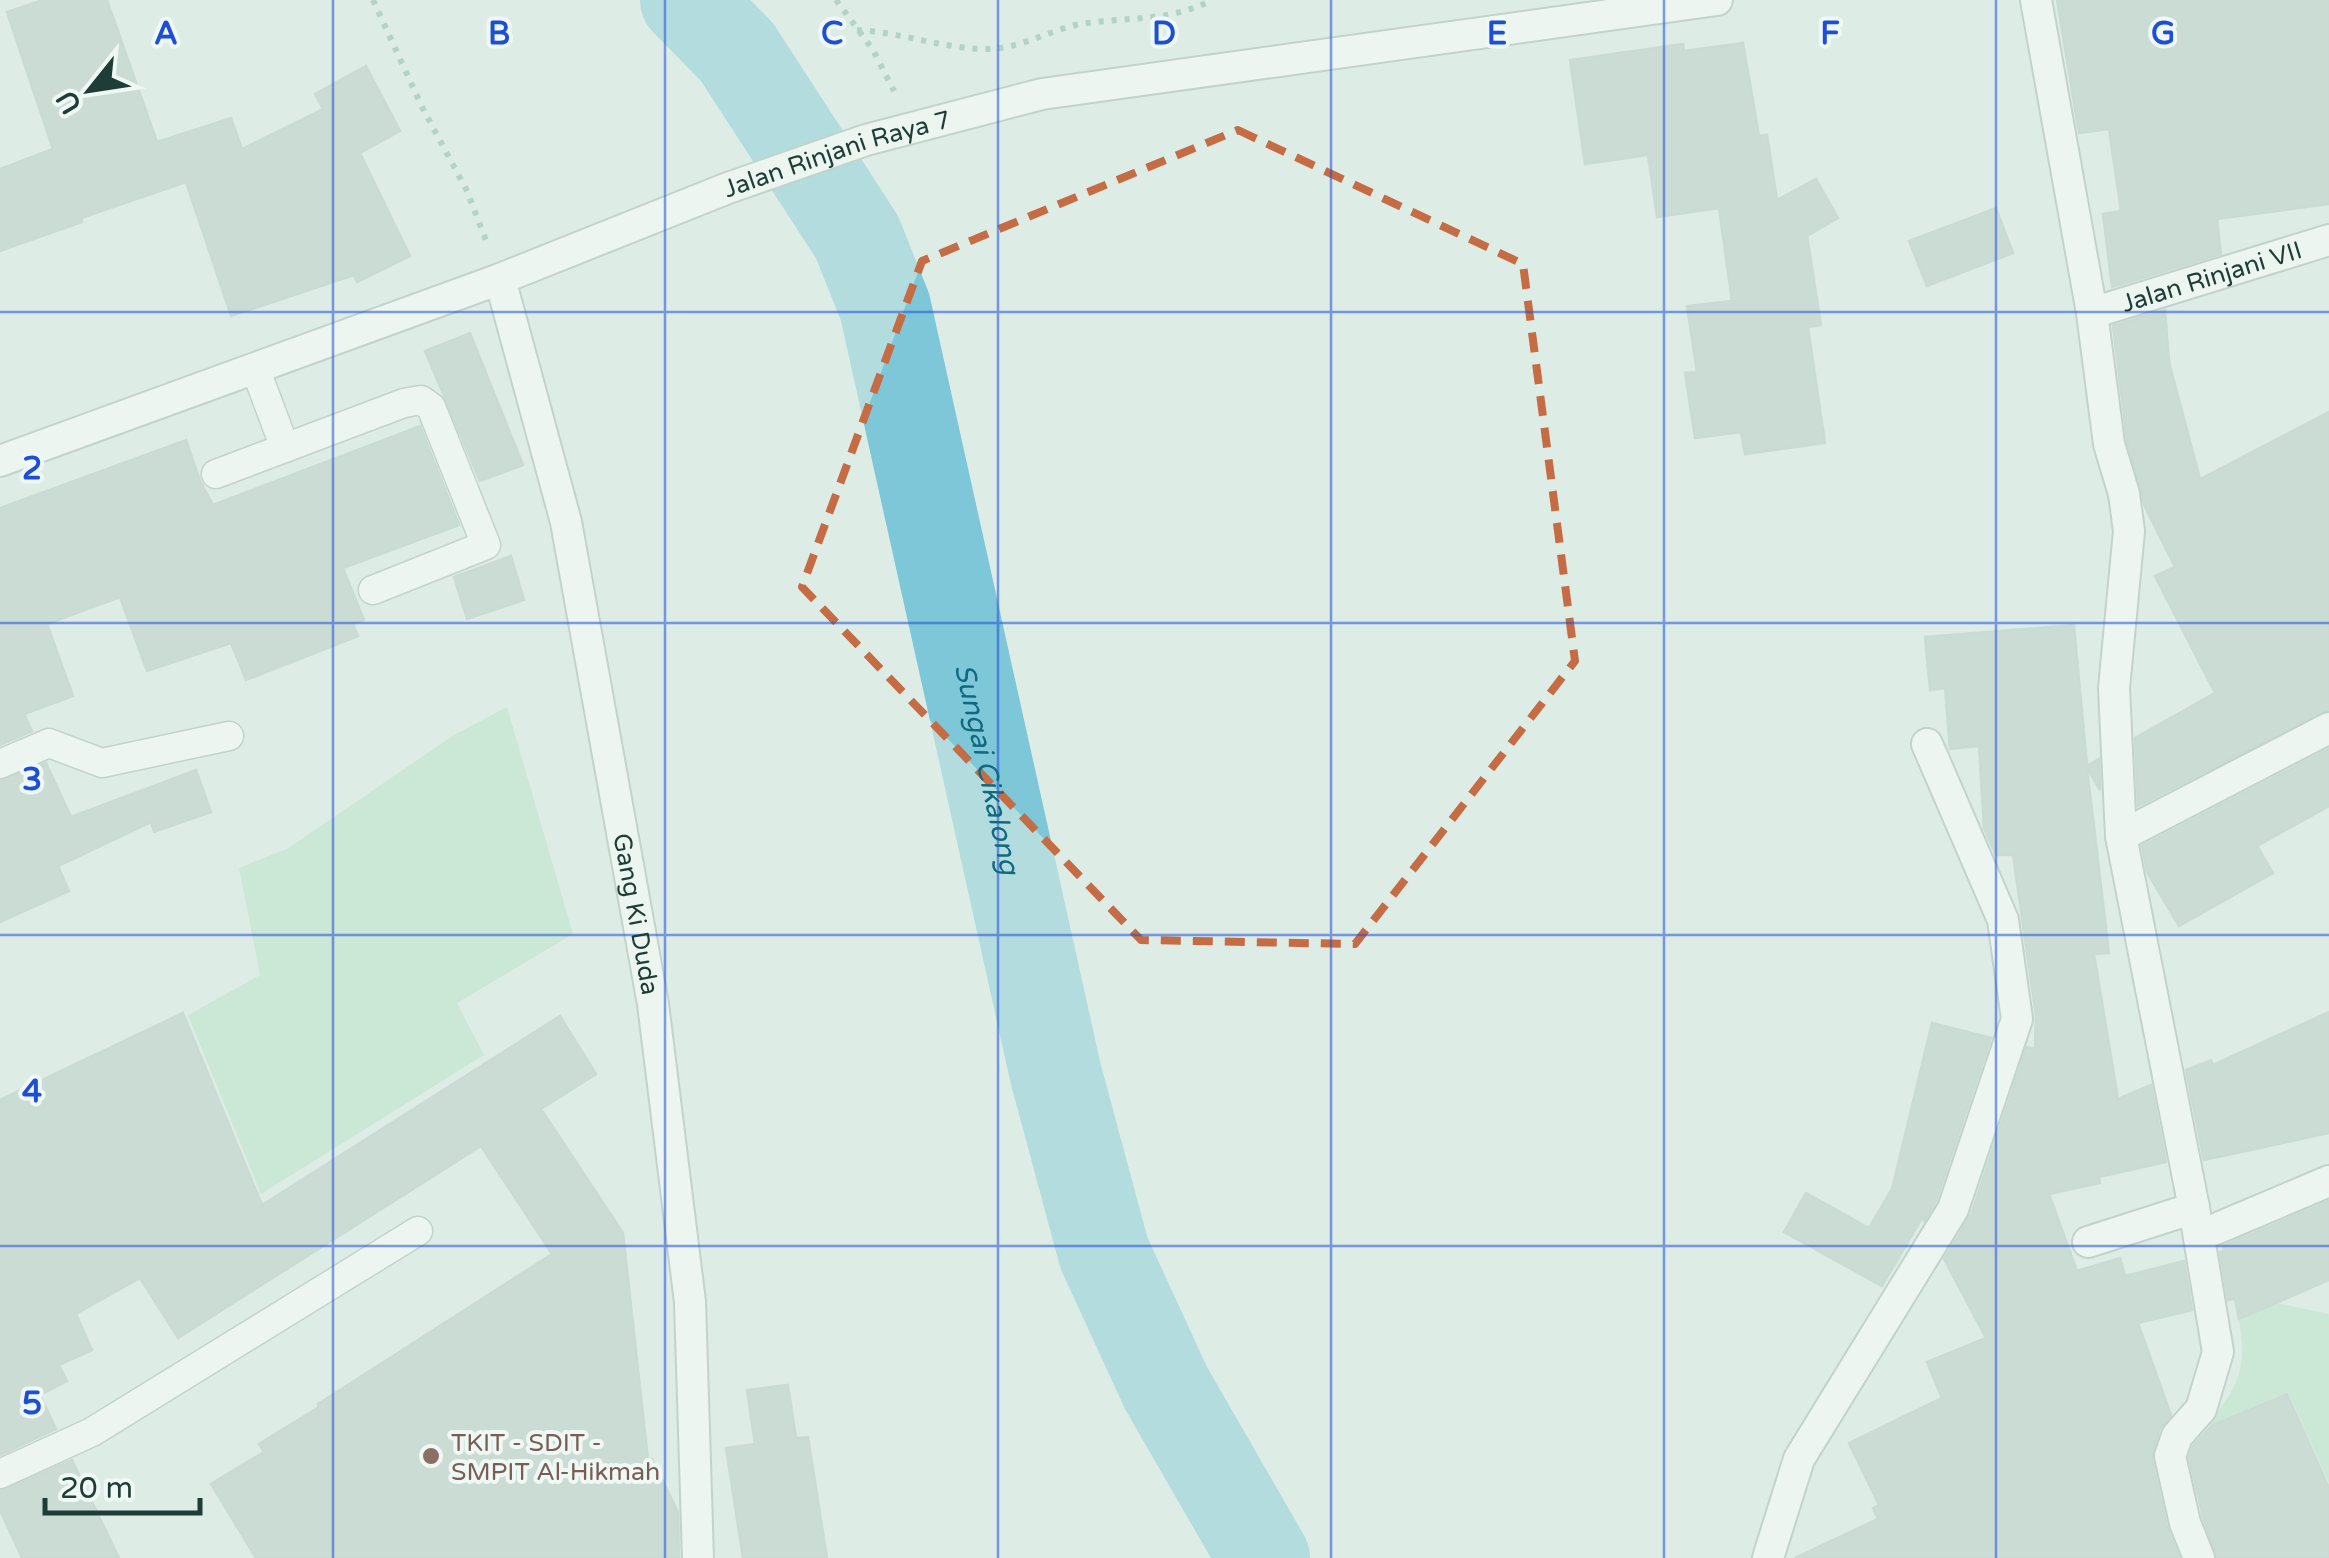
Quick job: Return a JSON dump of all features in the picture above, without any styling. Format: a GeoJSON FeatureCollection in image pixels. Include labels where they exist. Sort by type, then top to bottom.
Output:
{"type":"FeatureCollection","features":[{"type":"Feature","properties":{"kind":"street","name":"Jalan Rinjani Raya 7"},"geometry":{"type":"LineString","coordinates":[[0,461],[500,280],[728,188],[866,140],[1042,94],[1717,0]]}},
{"type":"Feature","properties":{"kind":"street"},"geometry":{"type":"LineString","coordinates":[[2036,0],[2092,312],[2108,444],[2124,494],[2129,530],[2114,688],[2121,836],[2218,1352],[2200,1408],[2177,1436],[2170,1456],[2185,1523],[2199,1558]]}},
{"type":"Feature","properties":{"kind":"street","name":"Jalan Rinjani VII"},"geometry":{"type":"LineString","coordinates":[[2092,312],[2329,240]]}},
{"type":"Feature","properties":{"kind":"street","name":"Gang Ki Duda"},"geometry":{"type":"LineString","coordinates":[[500,280],[566,522],[654,1004],[690,1302],[698,1558]]}},
{"type":"Feature","properties":{"kind":"street"},"geometry":{"type":"LineString","coordinates":[[2121,836],[2329,728]]}},
{"type":"Feature","properties":{"kind":"street"},"geometry":{"type":"LineString","coordinates":[[1768,1558],[1799,1459],[1953,1209],[2017,1019],[2003,920],[1927,744]]}},
{"type":"Feature","properties":{"kind":"street"},"geometry":{"type":"LineString","coordinates":[[2088,1242],[2196,1222],[2329,1181]]}},
{"type":"Feature","properties":{"kind":"lane"},"geometry":{"type":"LineString","coordinates":[[255,368],[285,448]]}},
{"type":"Feature","properties":{"kind":"lane"},"geometry":{"type":"LineString","coordinates":[[216,474],[404,402],[420,400],[430,407],[486,545],[373,590]]}},
{"type":"Feature","properties":{"kind":"lane"},"geometry":{"type":"LineString","coordinates":[[0,764],[49,743],[102,763],[229,736]]}},
{"type":"Feature","properties":{"kind":"lane"},"geometry":{"type":"LineString","coordinates":[[0,1474],[92,1432],[418,1231]]}},
{"type":"Feature","properties":{"kind":"path"},"geometry":{"type":"LineString","coordinates":[[373,0],[467,192],[500,280]]}},
{"type":"Feature","properties":{"kind":"path"},"geometry":{"type":"LineString","coordinates":[[836,0],[873,50]]}},
{"type":"Feature","properties":{"kind":"path"},"geometry":{"type":"LineString","coordinates":[[858,30],[888,31],[933,44],[991,49],[1082,24],[1163,18],[1212,0]]}},
{"type":"Feature","properties":{"kind":"highlighted area"},"geometry":{"type":"Polygon","coordinates":[[[1238,130],[1523,264],[1575,661],[1355,944],[1141,940],[802,587],[922,261],[1238,130]]]}},
{"type":"Feature","properties":{"kind":"green space"},"geometry":{"type":"Polygon","coordinates":[[[507,707],[573,934],[457,1003],[484,1055],[261,1194],[188,1015],[260,975],[239,868],[287,849],[454,735],[507,707]]]}},
{"type":"Feature","properties":{"kind":"green space"},"geometry":{"type":"Polygon","coordinates":[[[2277,1303],[2329,1314],[2329,1483],[2288,1392],[2204,1427],[2225,1402],[2241,1367],[2239,1320],[2277,1303]]]}},
{"type":"Feature","properties":{"kind":"building"},"geometry":{"type":"Polygon","coordinates":[[[43,0],[107,0],[157,142],[231,118],[242,149],[323,109],[315,94],[366,66],[400,131],[360,153],[410,256],[357,282],[354,275],[231,316],[186,182],[0,251],[0,169],[53,149],[7,12],[43,0]]]}},
{"type":"Feature","properties":{"kind":"building"},"geometry":{"type":"Polygon","coordinates":[[[2057,0],[2329,0],[2329,204],[2217,219],[2221,254],[2112,287],[2103,214],[2121,211],[2109,129],[2079,133],[2057,0]]]}},
{"type":"Feature","properties":{"kind":"building"},"geometry":{"type":"Polygon","coordinates":[[[1743,43],[1759,136],[1767,135],[1777,200],[1816,179],[1838,218],[1807,236],[1821,325],[1808,327],[1825,443],[1745,454],[1741,432],[1695,438],[1685,373],[1697,372],[1687,306],[1732,301],[1719,208],[1657,217],[1648,155],[1585,164],[1570,60],[1683,44],[1684,51],[1743,43]]]}},
{"type":"Feature","properties":{"kind":"building"},"geometry":{"type":"Polygon","coordinates":[[[1996,208],[2013,253],[1927,286],[1909,241],[1996,208]]]}},
{"type":"Feature","properties":{"kind":"building"},"geometry":{"type":"Polygon","coordinates":[[[2165,310],[2169,362],[2200,479],[2329,412],[2329,709],[2138,806],[2135,738],[2215,693],[2155,576],[2175,567],[2145,507],[2127,440],[2113,326],[2165,310]]]}},
{"type":"Feature","properties":{"kind":"building"},"geometry":{"type":"Polygon","coordinates":[[[470,333],[523,465],[480,481],[425,351],[470,333]]]}},
{"type":"Feature","properties":{"kind":"building"},"geometry":{"type":"Polygon","coordinates":[[[420,426],[459,525],[343,568],[364,620],[353,624],[358,636],[246,680],[231,643],[147,671],[120,597],[47,624],[73,696],[24,714],[32,731],[0,745],[0,508],[186,440],[213,505],[420,426]]]}},
{"type":"Feature","properties":{"kind":"building"},"geometry":{"type":"Polygon","coordinates":[[[511,556],[524,600],[467,619],[454,577],[511,556]]]}},
{"type":"Feature","properties":{"kind":"building"},"geometry":{"type":"Polygon","coordinates":[[[2074,625],[2087,766],[2099,759],[2100,790],[2087,768],[2109,953],[2094,954],[2118,1099],[2151,1085],[2166,1162],[2099,1177],[2100,1183],[2049,1194],[2077,1271],[2120,1258],[2125,1276],[2184,1261],[2192,1310],[2138,1323],[2171,1415],[2159,1430],[2152,1459],[2167,1527],[2179,1558],[1795,1558],[1878,1519],[1873,1508],[1879,1505],[1849,1443],[1942,1398],[1927,1362],[1986,1338],[1944,1259],[1971,1215],[2027,1047],[2035,1049],[2036,1016],[2013,855],[1996,855],[1984,828],[1979,746],[1950,749],[1945,688],[1930,690],[1925,637],[2074,625]]]}},
{"type":"Feature","properties":{"kind":"building"},"geometry":{"type":"Polygon","coordinates":[[[2329,749],[2329,806],[2257,846],[2273,873],[2179,926],[2147,872],[2142,846],[2329,749]]]}},
{"type":"Feature","properties":{"kind":"building"},"geometry":{"type":"Polygon","coordinates":[[[46,763],[71,817],[196,770],[211,812],[154,832],[151,822],[58,866],[69,891],[0,922],[0,781],[46,763]]]}},
{"type":"Feature","properties":{"kind":"building"},"geometry":{"type":"Polygon","coordinates":[[[2329,1012],[2329,1133],[2204,1160],[2186,1070],[2211,1060],[2213,1065],[2329,1012]]]}},
{"type":"Feature","properties":{"kind":"building"},"geometry":{"type":"Polygon","coordinates":[[[183,1013],[262,1205],[560,1016],[596,1074],[541,1109],[623,1233],[648,1460],[652,1459],[678,1512],[679,1558],[256,1558],[211,1484],[264,1452],[259,1444],[319,1407],[318,1404],[552,1254],[481,1146],[178,1338],[140,1278],[76,1314],[92,1350],[59,1365],[67,1381],[40,1395],[56,1429],[0,1455],[0,1100],[183,1013]]]}},
{"type":"Feature","properties":{"kind":"building"},"geometry":{"type":"Polygon","coordinates":[[[1932,1023],[1991,1038],[1936,1201],[1882,1286],[1784,1232],[1806,1193],[1869,1228],[1892,1189],[1932,1023]]]}},
{"type":"Feature","properties":{"kind":"building"},"geometry":{"type":"Polygon","coordinates":[[[2329,1201],[2329,1280],[2239,1319],[2235,1299],[2228,1300],[2220,1252],[2224,1251],[2223,1246],[2329,1201]]]}},
{"type":"Feature","properties":{"kind":"building"},"geometry":{"type":"Polygon","coordinates":[[[788,1385],[796,1438],[808,1437],[827,1558],[743,1558],[726,1448],[755,1444],[747,1390],[788,1385]]]}},
{"type":"Feature","properties":{"kind":"building"},"geometry":{"type":"Polygon","coordinates":[[[2287,1394],[2329,1488],[2329,1558],[2217,1558],[2189,1457],[2193,1446],[2212,1425],[2287,1394]]]}},
{"type":"Feature","properties":{"kind":"building"},"geometry":{"type":"Polygon","coordinates":[[[72,1460],[119,1558],[22,1558],[0,1510],[0,1491],[72,1460]]]}},
{"type":"Feature","properties":{"kind":"waterway","name":"Sungai Cikalong"},"geometry":{"type":"LineString","coordinates":[[686,0],[737,52],[857,237],[885,307],[1056,1075],[1104,1253],[1166,1388],[1264,1558]]}},
{"type":"Feature","properties":{"kind":"place","name":"TKIT - SDIT - SMPIT Al-Hikmah"},"geometry":{"type":"Point","coordinates":[431,1456]}}]}
